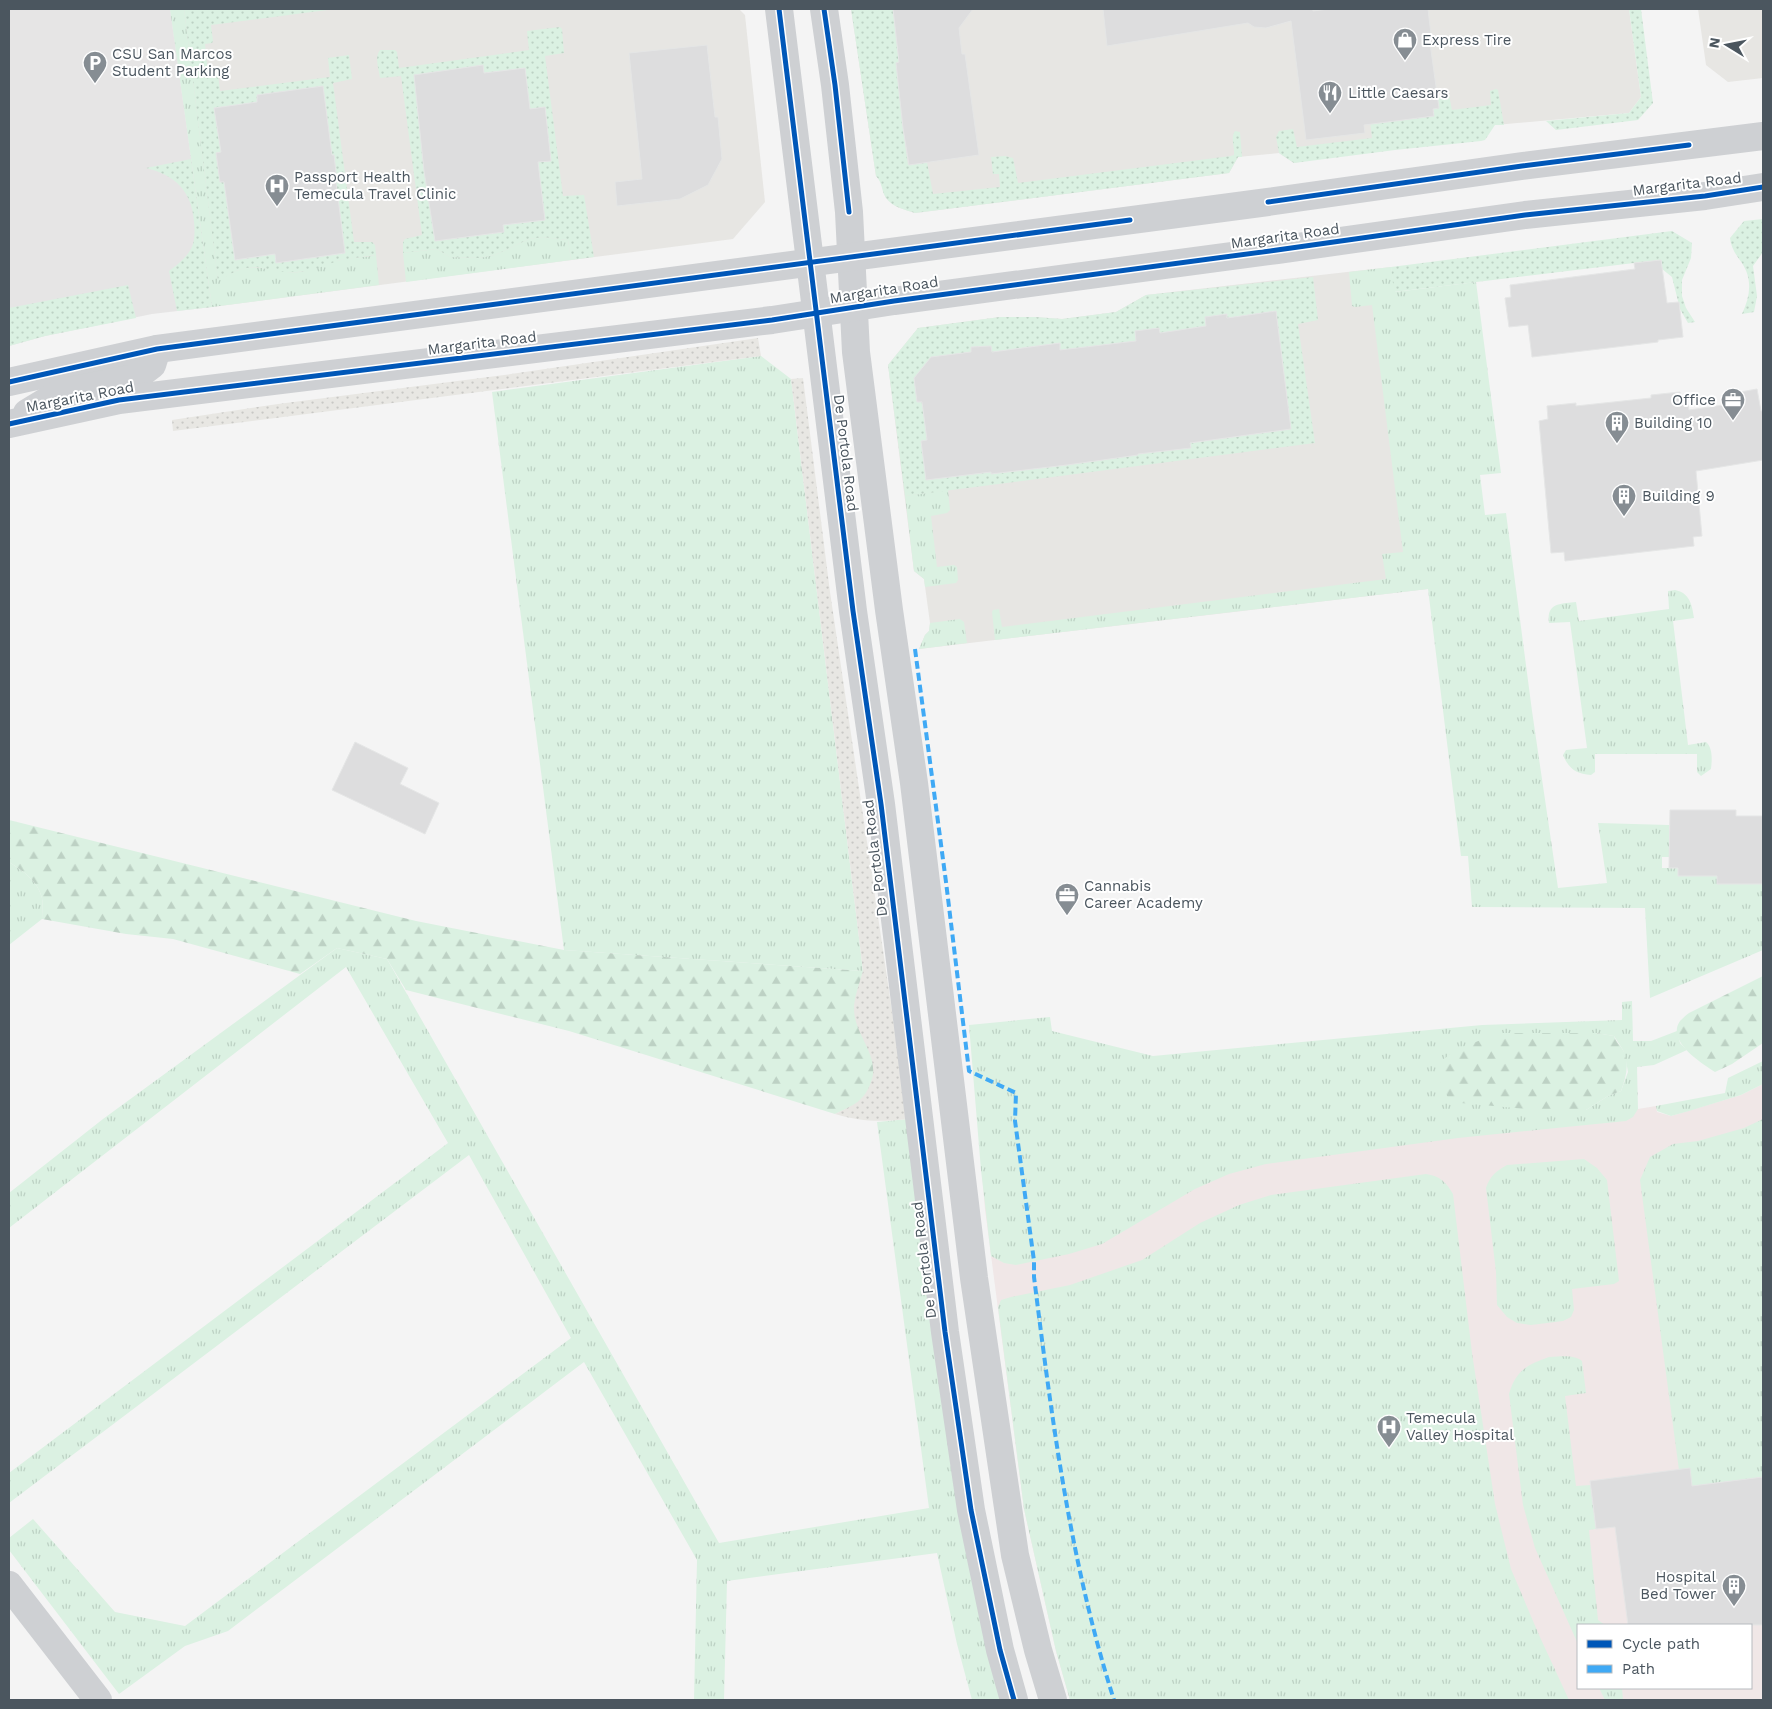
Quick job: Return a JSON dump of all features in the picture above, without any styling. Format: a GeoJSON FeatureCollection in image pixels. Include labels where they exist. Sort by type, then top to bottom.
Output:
{"type":"FeatureCollection","features":[{"type":"Feature","properties":{"kind":"main road","name":"De Portola Road"},"geometry":{"type":"LineString","coordinates":[[779,9],[853,611],[881,804],[943,1317],[971,1510],[1000,1650],[1014,1700]]}},
{"type":"Feature","properties":{"kind":"main road","name":"De Portola Road"},"geometry":{"type":"LineString","coordinates":[[824,9],[849,212],[856,352],[889,610],[915,793],[974,1278],[1014,1554],[1038,1650],[1053,1700]]}},
{"type":"Feature","properties":{"kind":"main road","name":"Margarita Road"},"geometry":{"type":"LineString","coordinates":[[9,382],[157,349],[1268,202],[1522,166],[1763,136]]}},
{"type":"Feature","properties":{"kind":"main road","name":"Margarita Road"},"geometry":{"type":"LineString","coordinates":[[10,424],[119,400],[767,321],[853,307],[1525,215],[1705,196],[1763,187]]}},
{"type":"Feature","properties":{"kind":"main road"},"geometry":{"type":"LineString","coordinates":[[10,424],[60,393],[135,378],[152,365],[157,349]]}},
{"type":"Feature","properties":{"kind":"main road"},"geometry":{"type":"LineString","coordinates":[[902,981],[915,1003],[923,1038],[950,1257],[960,1271],[974,1278]]}},
{"type":"Feature","properties":{"kind":"main road"},"geometry":{"type":"LineString","coordinates":[[9,1585],[98,1700]]}},
{"type":"Feature","properties":{"kind":"shaded area","name":"CSU San Marcos Student Parking"},"geometry":{"type":"Polygon","coordinates":[[[9,9],[170,9],[212,307],[152,314],[45,336],[9,346],[9,9]]]}},
{"type":"Feature","properties":{"kind":"shaded area"},"geometry":{"type":"Polygon","coordinates":[[[170,9],[739,9],[745,15],[765,202],[733,239],[212,307],[170,9]]]}},
{"type":"Feature","properties":{"kind":"shaded area"},"geometry":{"type":"Polygon","coordinates":[[[851,9],[1629,9],[1641,97],[1629,113],[1495,125],[1294,163],[1279,153],[1238,157],[1229,173],[915,213],[897,207],[886,198],[880,180],[876,176],[851,9]]]}},
{"type":"Feature","properties":{"kind":"shaded area"},"geometry":{"type":"Polygon","coordinates":[[[1698,9],[1763,9],[1763,78],[1728,82],[1706,65],[1698,9]]]}},
{"type":"Feature","properties":{"kind":"shaded area"},"geometry":{"type":"Polygon","coordinates":[[[1391,267],[1428,589],[919,649],[925,635],[929,631],[930,623],[924,579],[914,571],[888,365],[918,328],[1000,317],[1062,319],[1116,312],[1146,295],[1391,267]]]}},
{"type":"Feature","properties":{"kind":"shaded area","name":"Temecula Valley Hospital"},"geometry":{"type":"Polygon","coordinates":[[[1763,1084],[1763,1700],[1070,1700],[1056,1651],[1024,1509],[985,1209],[978,1126],[1015,1121],[1638,1109],[1656,1106],[1657,1112],[1671,1116],[1741,1095],[1763,1084]]]}},
{"type":"Feature","properties":{"kind":"green space"},"geometry":{"type":"Polygon","coordinates":[[[170,9],[184,9],[218,280],[246,268],[253,267],[300,272],[336,261],[376,255],[379,285],[212,307],[170,9]]]}},
{"type":"Feature","properties":{"kind":"green space"},"geometry":{"type":"Polygon","coordinates":[[[184,9],[335,9],[211,25],[213,41],[212,43],[205,44],[208,73],[216,72],[218,74],[220,91],[330,77],[328,58],[349,55],[352,79],[333,83],[354,242],[372,242],[375,245],[376,255],[340,260],[310,271],[282,272],[257,267],[246,268],[218,281],[184,9]]]}},
{"type":"Feature","properties":{"kind":"green space"},"geometry":{"type":"Polygon","coordinates":[[[851,9],[893,9],[908,165],[927,162],[933,194],[1000,187],[999,174],[993,174],[991,157],[1005,156],[1013,158],[1018,183],[1231,156],[1234,155],[1233,140],[1235,131],[1240,132],[1242,157],[1238,157],[1229,173],[915,213],[895,206],[886,198],[880,181],[876,176],[851,9]]]}},
{"type":"Feature","properties":{"kind":"green space"},"geometry":{"type":"Polygon","coordinates":[[[1357,9],[1376,9],[1386,87],[1393,87],[1397,121],[1434,116],[1433,109],[1439,108],[1437,96],[1449,95],[1452,110],[1491,105],[1490,91],[1496,89],[1498,90],[1504,125],[1495,125],[1485,140],[1481,141],[1294,163],[1279,153],[1276,137],[1279,131],[1293,129],[1297,147],[1372,138],[1357,9]]]}},
{"type":"Feature","properties":{"kind":"green space"},"geometry":{"type":"Polygon","coordinates":[[[1629,9],[1641,9],[1653,103],[1638,120],[1556,130],[1546,121],[1629,113],[1641,97],[1629,9]]]}},
{"type":"Feature","properties":{"kind":"green space"},"geometry":{"type":"Polygon","coordinates":[[[560,27],[562,29],[564,53],[545,56],[563,196],[584,195],[594,257],[571,260],[568,240],[543,237],[529,239],[495,255],[479,258],[450,257],[437,249],[403,253],[403,242],[405,239],[422,235],[401,76],[380,78],[377,60],[380,50],[395,50],[397,52],[399,68],[529,50],[527,31],[560,27]]]}},
{"type":"Feature","properties":{"kind":"green space"},"geometry":{"type":"Polygon","coordinates":[[[191,159],[212,307],[177,311],[169,271],[184,258],[192,246],[195,232],[193,211],[186,193],[180,186],[165,175],[146,168],[191,159]]]}},
{"type":"Feature","properties":{"kind":"green space"},"geometry":{"type":"Polygon","coordinates":[[[1763,219],[1763,252],[1753,266],[1757,296],[1754,312],[1742,314],[1747,301],[1749,282],[1745,269],[1731,245],[1730,238],[1744,221],[1763,219]]]}},
{"type":"Feature","properties":{"kind":"green space"},"geometry":{"type":"Polygon","coordinates":[[[1672,231],[1692,243],[1691,258],[1682,280],[1682,296],[1686,308],[1695,322],[1688,323],[1680,309],[1672,277],[1662,269],[1634,263],[1394,292],[1391,267],[1672,231]]]}},
{"type":"Feature","properties":{"kind":"green space"},"geometry":{"type":"Polygon","coordinates":[[[543,237],[568,240],[571,260],[406,282],[403,253],[437,249],[450,257],[479,258],[495,255],[529,239],[543,237]]]}},
{"type":"Feature","properties":{"kind":"green space"},"geometry":{"type":"Polygon","coordinates":[[[1391,267],[1395,292],[1476,282],[1501,473],[1480,475],[1485,515],[1506,513],[1558,888],[1607,883],[1598,823],[1669,825],[1669,857],[1662,857],[1662,868],[1678,868],[1717,876],[1717,884],[1763,884],[1763,950],[1650,998],[1645,908],[1472,907],[1468,856],[1461,856],[1428,589],[995,640],[992,612],[999,609],[1002,627],[1386,579],[1382,554],[1403,552],[1372,305],[1352,306],[1349,272],[1391,267]]]}},
{"type":"Feature","properties":{"kind":"green space"},"geometry":{"type":"Polygon","coordinates":[[[1313,277],[1318,320],[1298,324],[1315,443],[905,496],[888,365],[918,328],[1000,317],[1062,319],[1116,312],[1146,295],[1313,277]]]}},
{"type":"Feature","properties":{"kind":"green space"},"geometry":{"type":"Polygon","coordinates":[[[128,285],[136,318],[45,336],[9,346],[9,308],[128,285]]]}},
{"type":"Feature","properties":{"kind":"green space"},"geometry":{"type":"Polygon","coordinates":[[[761,356],[791,379],[863,971],[564,950],[492,392],[761,356]]]}},
{"type":"Feature","properties":{"kind":"green space"},"geometry":{"type":"Polygon","coordinates":[[[948,490],[950,510],[947,513],[931,516],[937,567],[954,565],[957,567],[958,580],[956,583],[925,587],[924,579],[914,571],[905,496],[948,490]]]}},
{"type":"Feature","properties":{"kind":"green space"},"geometry":{"type":"Polygon","coordinates":[[[1675,590],[1687,597],[1691,604],[1694,618],[1673,621],[1688,745],[1706,742],[1711,751],[1711,769],[1701,776],[1697,772],[1697,754],[1595,754],[1595,772],[1591,775],[1577,772],[1568,764],[1563,755],[1566,750],[1587,748],[1570,622],[1549,623],[1550,611],[1556,605],[1576,602],[1579,621],[1669,609],[1668,591],[1675,590]]]}},
{"type":"Feature","properties":{"kind":"green space"},"geometry":{"type":"Polygon","coordinates":[[[960,619],[964,622],[967,643],[919,649],[925,635],[929,631],[930,623],[960,619]]]}},
{"type":"Feature","properties":{"kind":"green space"},"geometry":{"type":"Polygon","coordinates":[[[9,820],[416,921],[564,950],[863,971],[854,1008],[873,1061],[875,1074],[867,1094],[857,1104],[835,1114],[569,1031],[406,990],[387,959],[337,948],[300,974],[173,939],[126,934],[42,919],[42,898],[37,886],[25,873],[9,862],[9,820]]]}},
{"type":"Feature","properties":{"kind":"green space"},"geometry":{"type":"Polygon","coordinates":[[[9,862],[25,873],[37,886],[42,898],[42,919],[9,945],[9,862]]]}},
{"type":"Feature","properties":{"kind":"green space"},"geometry":{"type":"Polygon","coordinates":[[[337,948],[387,959],[719,1543],[929,1508],[877,1122],[908,1119],[1003,1700],[972,1700],[957,1644],[937,1553],[727,1581],[724,1700],[694,1700],[697,1560],[584,1362],[228,1631],[185,1646],[119,1694],[9,1550],[9,1538],[33,1519],[115,1612],[185,1626],[571,1338],[469,1155],[9,1503],[9,1473],[448,1143],[346,967],[9,1228],[9,1193],[103,1119],[337,948]]]}},
{"type":"Feature","properties":{"kind":"green space"},"geometry":{"type":"Polygon","coordinates":[[[1763,976],[1763,1043],[1732,1064],[1715,1072],[1694,1057],[1681,1044],[1677,1029],[1680,1021],[1689,1013],[1763,976]]]}},
{"type":"Feature","properties":{"kind":"green space"},"geometry":{"type":"Polygon","coordinates":[[[1632,1001],[1633,1041],[1651,1041],[1677,1031],[1680,1043],[1687,1050],[1654,1065],[1637,1067],[1638,1109],[1633,1117],[1626,1121],[1458,1138],[1266,1164],[1229,1174],[1195,1189],[1102,1244],[1069,1254],[1016,1265],[1004,1263],[991,1256],[981,1170],[969,1025],[1050,1017],[1052,1031],[1153,1056],[1482,1025],[1622,1020],[1622,1002],[1632,1001]],[[1596,1033],[1566,1034],[1586,1110],[1608,1096],[1621,1091],[1628,1072],[1623,1050],[1614,1036],[1596,1033]]]}},
{"type":"Feature","properties":{"kind":"green space"},"geometry":{"type":"Polygon","coordinates":[[[1499,1033],[1596,1033],[1614,1036],[1623,1050],[1627,1065],[1621,1091],[1608,1096],[1586,1110],[1526,1109],[1450,1102],[1438,1077],[1438,1064],[1455,1050],[1499,1033]]]}},
{"type":"Feature","properties":{"kind":"green space"},"geometry":{"type":"Polygon","coordinates":[[[1763,1061],[1763,1084],[1741,1095],[1671,1116],[1657,1111],[1656,1106],[1725,1093],[1728,1078],[1763,1061]]]}},
{"type":"Feature","properties":{"kind":"green space"},"geometry":{"type":"Polygon","coordinates":[[[1763,1119],[1763,1477],[1692,1486],[1690,1469],[1679,1470],[1640,1180],[1650,1157],[1673,1144],[1698,1141],[1744,1128],[1763,1119]]]}},
{"type":"Feature","properties":{"kind":"green space"},"geometry":{"type":"Polygon","coordinates":[[[1584,1159],[1597,1168],[1607,1180],[1619,1281],[1614,1284],[1572,1289],[1574,1310],[1571,1317],[1563,1321],[1531,1325],[1517,1323],[1507,1317],[1497,1305],[1496,1272],[1486,1188],[1489,1180],[1507,1165],[1584,1159]]]}},
{"type":"Feature","properties":{"kind":"green space"},"geometry":{"type":"Polygon","coordinates":[[[1426,1174],[1442,1180],[1453,1194],[1472,1353],[1495,1504],[1511,1569],[1569,1700],[1070,1700],[1056,1651],[1024,1509],[998,1307],[1001,1300],[1070,1285],[1142,1260],[1200,1223],[1239,1205],[1271,1195],[1426,1174]]]}},
{"type":"Feature","properties":{"kind":"green space"},"geometry":{"type":"Polygon","coordinates":[[[1549,1357],[1570,1357],[1582,1361],[1586,1393],[1565,1396],[1576,1486],[1591,1485],[1596,1529],[1589,1530],[1598,1620],[1604,1624],[1577,1624],[1577,1642],[1535,1548],[1523,1505],[1509,1394],[1519,1374],[1534,1363],[1549,1357]]]}},
{"type":"Feature","properties":{"kind":"green space"},"geometry":{"type":"Polygon","coordinates":[[[1600,1689],[1622,1689],[1623,1700],[1605,1700],[1600,1689]]]}},
{"type":"Feature","properties":{"kind":"sand"},"geometry":{"type":"Polygon","coordinates":[[[758,338],[761,356],[173,431],[172,420],[758,338]]]}},
{"type":"Feature","properties":{"kind":"sand"},"geometry":{"type":"Polygon","coordinates":[[[803,378],[830,592],[908,1119],[871,1121],[835,1114],[861,1099],[865,1094],[871,1082],[873,1063],[855,1019],[854,1004],[863,971],[791,379],[803,378]]]}},
{"type":"Feature","properties":{"kind":"building"},"geometry":{"type":"Polygon","coordinates":[[[893,9],[973,9],[959,28],[962,54],[965,54],[979,155],[909,165],[896,63],[899,62],[893,9]]]}},
{"type":"Feature","properties":{"kind":"building"},"geometry":{"type":"Polygon","coordinates":[[[1103,9],[1313,9],[1313,11],[1329,9],[1428,9],[1432,43],[1430,43],[1439,108],[1433,109],[1434,116],[1364,125],[1365,133],[1306,140],[1291,21],[1266,28],[1254,27],[1248,23],[1107,46],[1103,9]]]}},
{"type":"Feature","properties":{"kind":"building"},"geometry":{"type":"Polygon","coordinates":[[[707,45],[715,117],[718,117],[722,159],[708,185],[680,199],[617,206],[615,182],[642,179],[629,53],[707,45]]]}},
{"type":"Feature","properties":{"kind":"building"},"geometry":{"type":"Polygon","coordinates":[[[483,65],[484,73],[525,68],[530,109],[545,107],[551,161],[538,162],[545,220],[503,225],[504,232],[435,241],[424,171],[414,75],[483,65]]]}},
{"type":"Feature","properties":{"kind":"building"},"geometry":{"type":"Polygon","coordinates":[[[323,86],[332,155],[334,155],[345,253],[276,263],[275,254],[235,260],[224,182],[220,182],[216,153],[221,152],[214,108],[257,102],[257,95],[323,86]]]}},
{"type":"Feature","properties":{"kind":"building"},"geometry":{"type":"Polygon","coordinates":[[[1661,260],[1667,303],[1679,302],[1683,337],[1658,340],[1658,342],[1532,357],[1528,325],[1509,327],[1505,298],[1511,297],[1510,285],[1635,269],[1634,263],[1661,260]]]}},
{"type":"Feature","properties":{"kind":"building"},"geometry":{"type":"Polygon","coordinates":[[[1276,311],[1291,429],[1190,443],[1191,448],[1067,465],[926,480],[921,441],[927,440],[922,402],[917,402],[914,378],[931,357],[971,352],[971,347],[991,346],[992,352],[1060,343],[1060,350],[1136,341],[1135,331],[1159,328],[1160,333],[1206,326],[1205,317],[1227,314],[1227,318],[1276,311]]]}},
{"type":"Feature","properties":{"kind":"building"},"geometry":{"type":"Polygon","coordinates":[[[1757,389],[1761,411],[1763,411],[1763,460],[1696,471],[1702,536],[1693,537],[1694,546],[1565,561],[1564,552],[1551,553],[1539,421],[1548,419],[1547,406],[1576,403],[1576,406],[1651,398],[1651,395],[1680,392],[1681,405],[1688,404],[1689,410],[1730,404],[1729,394],[1757,389]]]}},
{"type":"Feature","properties":{"kind":"building"},"geometry":{"type":"Polygon","coordinates":[[[355,742],[408,768],[400,784],[439,803],[425,834],[332,790],[355,742]]]}},
{"type":"Feature","properties":{"kind":"building"},"geometry":{"type":"Polygon","coordinates":[[[1670,810],[1736,810],[1736,816],[1763,816],[1763,884],[1717,884],[1717,876],[1678,876],[1678,868],[1669,868],[1670,810]]]}},
{"type":"Feature","properties":{"kind":"building"},"geometry":{"type":"Polygon","coordinates":[[[1690,1468],[1692,1486],[1763,1477],[1763,1625],[1628,1624],[1615,1527],[1596,1529],[1590,1481],[1690,1468]]]}},
{"type":"Feature","properties":{"kind":"marked path"},"geometry":{"type":"LineString","coordinates":[[915,649],[969,1071],[1016,1093],[1015,1121],[1034,1261],[1034,1277],[1041,1331],[1064,1490],[1085,1596],[1114,1700]]}},
{"type":"Feature","properties":{"kind":"cycle path"},"geometry":{"type":"LineString","coordinates":[[779,9],[853,611],[881,804],[945,1332],[971,1510],[1000,1650],[1014,1700]]}},
{"type":"Feature","properties":{"kind":"cycle path"},"geometry":{"type":"LineString","coordinates":[[824,9],[835,85],[849,212]]}},
{"type":"Feature","properties":{"kind":"cycle path"},"geometry":{"type":"LineString","coordinates":[[1268,202],[1522,166],[1689,145]]}},
{"type":"Feature","properties":{"kind":"cycle path"},"geometry":{"type":"LineString","coordinates":[[9,424],[119,400],[772,320],[894,301],[1525,215],[1705,196],[1763,187]]}},
{"type":"Feature","properties":{"kind":"cycle path"},"geometry":{"type":"LineString","coordinates":[[9,382],[157,349],[1130,220]]}},
{"type":"Feature","properties":{"kind":"place","name":"Express Tire"},"geometry":{"type":"Point","coordinates":[1405,61]}},
{"type":"Feature","properties":{"kind":"place","name":"CSU San Marcos Student Parking"},"geometry":{"type":"Point","coordinates":[95,84]}},
{"type":"Feature","properties":{"kind":"place","name":"Little Caesars"},"geometry":{"type":"Point","coordinates":[1330,114]}},
{"type":"Feature","properties":{"kind":"place","name":"Passport Health Temecula Travel Clinic"},"geometry":{"type":"Point","coordinates":[277,207]}},
{"type":"Feature","properties":{"kind":"place","name":"Office"},"geometry":{"type":"Point","coordinates":[1733,421]}},
{"type":"Feature","properties":{"kind":"place","name":"Building 10"},"geometry":{"type":"Point","coordinates":[1617,444]}},
{"type":"Feature","properties":{"kind":"place","name":"Building 9"},"geometry":{"type":"Point","coordinates":[1624,517]}},
{"type":"Feature","properties":{"kind":"place","name":"Cannabis Career Academy"},"geometry":{"type":"Point","coordinates":[1067,916]}},
{"type":"Feature","properties":{"kind":"place","name":"Temecula Valley Hospital"},"geometry":{"type":"Point","coordinates":[1389,1448]}},
{"type":"Feature","properties":{"kind":"place","name":"Hospital Bed Tower"},"geometry":{"type":"Point","coordinates":[1734,1607]}}]}
